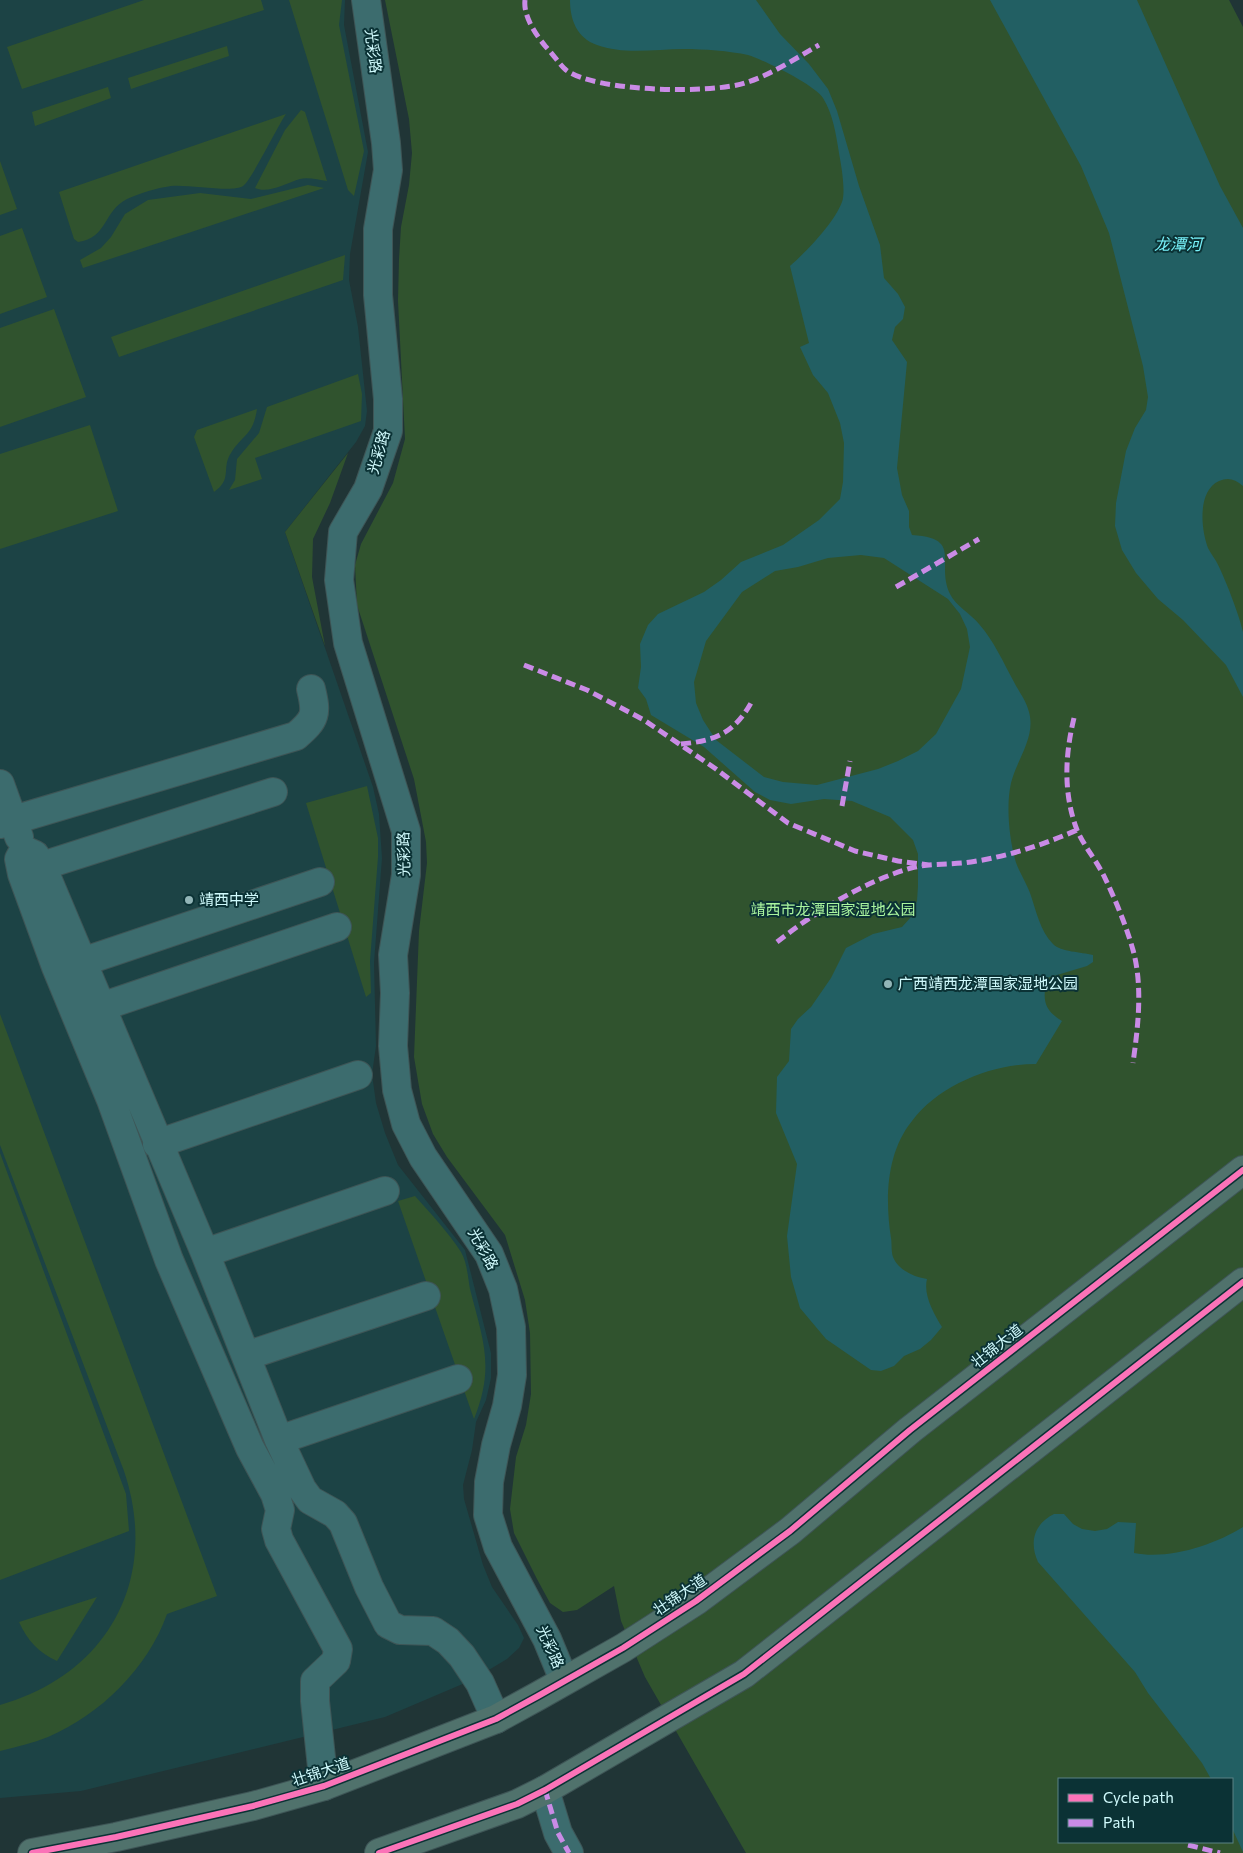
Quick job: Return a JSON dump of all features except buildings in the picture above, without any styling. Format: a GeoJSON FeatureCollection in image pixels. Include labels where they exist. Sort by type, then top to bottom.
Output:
{"type":"FeatureCollection","features":[{"type":"Feature","properties":{"kind":"main road","name":"壮锦大道"},"geometry":{"type":"LineString","coordinates":[[32,1853],[116,1838],[253,1806],[324,1786],[496,1719],[623,1648],[696,1601],[790,1530],[910,1430],[1243,1170]]}},
{"type":"Feature","properties":{"kind":"main road"},"geometry":{"type":"LineString","coordinates":[[378,1853],[517,1804],[661,1725],[744,1674],[1243,1282]]}},
{"type":"Feature","properties":{"kind":"street","name":"光彩路"},"geometry":{"type":"LineString","coordinates":[[366,0],[388,170],[378,229],[378,295],[388,399],[388,431],[368,489],[343,532],[339,580],[348,642],[406,831],[406,875],[393,955],[395,994],[393,1046],[397,1090],[406,1124],[423,1157],[490,1254],[503,1289],[511,1327],[512,1375],[507,1406],[496,1445],[490,1482],[488,1515],[498,1548],[547,1639],[564,1680]]}},
{"type":"Feature","properties":{"kind":"street"},"geometry":{"type":"LineString","coordinates":[[7,822],[296,736],[310,724],[316,710],[310,689]]}},
{"type":"Feature","properties":{"kind":"street"},"geometry":{"type":"LineString","coordinates":[[0,784],[7,822],[33,858],[82,962],[157,1144],[205,1253],[279,1440],[302,1489],[310,1500],[335,1514],[343,1522],[369,1587],[388,1624],[400,1630],[433,1631],[448,1641],[462,1656],[480,1683],[496,1719]]}},
{"type":"Feature","properties":{"kind":"street"},"geometry":{"type":"LineString","coordinates":[[273,792],[33,858],[19,859],[22,874],[56,967],[112,1100],[169,1260],[250,1448],[275,1494],[280,1510],[276,1530],[279,1540],[338,1649],[336,1662],[316,1681],[315,1701],[324,1786]]}},
{"type":"Feature","properties":{"kind":"street"},"geometry":{"type":"LineString","coordinates":[[82,962],[320,882]]}},
{"type":"Feature","properties":{"kind":"street"},"geometry":{"type":"LineString","coordinates":[[101,1007],[336,927]]}},
{"type":"Feature","properties":{"kind":"street"},"geometry":{"type":"LineString","coordinates":[[157,1144],[358,1075]]}},
{"type":"Feature","properties":{"kind":"street"},"geometry":{"type":"LineString","coordinates":[[205,1253],[385,1191]]}},
{"type":"Feature","properties":{"kind":"street"},"geometry":{"type":"LineString","coordinates":[[246,1356],[426,1296]]}},
{"type":"Feature","properties":{"kind":"street"},"geometry":{"type":"LineString","coordinates":[[279,1440],[458,1379]]}},
{"type":"Feature","properties":{"kind":"street"},"geometry":{"type":"LineString","coordinates":[[545,1790],[558,1833],[569,1853]]}},
{"type":"Feature","properties":{"kind":"shaded area","name":"靖西中学"},"geometry":{"type":"Polygon","coordinates":[[[0,0],[345,0],[344,25],[368,152],[350,254],[349,280],[358,327],[367,411],[365,426],[356,442],[285,532],[373,787],[379,814],[382,858],[374,963],[376,1046],[372,1074],[376,1103],[385,1133],[398,1165],[465,1250],[491,1353],[491,1378],[486,1400],[476,1422],[472,1450],[463,1485],[464,1499],[483,1565],[492,1587],[518,1625],[524,1638],[519,1648],[507,1659],[472,1680],[385,1717],[81,1791],[0,1798],[0,0]]]}},
{"type":"Feature","properties":{"kind":"green space"},"geometry":{"type":"Polygon","coordinates":[[[144,0],[261,0],[264,10],[22,89],[7,47],[144,0]]]}},
{"type":"Feature","properties":{"kind":"green space"},"geometry":{"type":"Polygon","coordinates":[[[289,0],[342,0],[339,25],[364,151],[354,196],[348,190],[289,0]]]}},
{"type":"Feature","properties":{"kind":"green space","name":"靖西市龙潭国家湿地公园"},"geometry":{"type":"Polygon","coordinates":[[[385,0],[1229,0],[1243,27],[1243,1853],[746,1853],[645,1677],[621,1621],[614,1586],[577,1610],[563,1612],[550,1603],[514,1533],[510,1509],[516,1457],[526,1425],[531,1394],[530,1333],[525,1300],[505,1235],[447,1157],[433,1134],[422,1104],[414,1057],[419,931],[427,863],[426,842],[414,779],[357,605],[355,565],[361,544],[393,483],[405,439],[398,301],[399,259],[401,227],[409,185],[412,153],[409,119],[385,0]]]}},
{"type":"Feature","properties":{"kind":"green space"},"geometry":{"type":"Polygon","coordinates":[[[227,46],[229,56],[131,89],[128,78],[227,46]]]}},
{"type":"Feature","properties":{"kind":"green space"},"geometry":{"type":"Polygon","coordinates":[[[108,87],[111,98],[35,126],[32,112],[108,87]]]}},
{"type":"Feature","properties":{"kind":"green space"},"geometry":{"type":"Polygon","coordinates":[[[301,110],[305,112],[327,181],[303,178],[272,189],[260,190],[255,188],[285,130],[301,110]]]}},
{"type":"Feature","properties":{"kind":"green space"},"geometry":{"type":"Polygon","coordinates":[[[286,114],[252,174],[243,186],[220,189],[171,186],[149,191],[119,204],[95,235],[78,242],[74,239],[59,192],[286,114]]]}},
{"type":"Feature","properties":{"kind":"green space"},"geometry":{"type":"Polygon","coordinates":[[[0,161],[17,209],[0,215],[0,161]]]}},
{"type":"Feature","properties":{"kind":"green space"},"geometry":{"type":"Polygon","coordinates":[[[308,185],[324,188],[83,268],[80,260],[101,248],[111,237],[125,214],[148,200],[200,193],[251,199],[308,185]]]}},
{"type":"Feature","properties":{"kind":"green space"},"geometry":{"type":"Polygon","coordinates":[[[22,228],[47,297],[0,314],[0,236],[22,228]]]}},
{"type":"Feature","properties":{"kind":"green space"},"geometry":{"type":"Polygon","coordinates":[[[345,255],[343,280],[119,357],[111,337],[345,255]]]}},
{"type":"Feature","properties":{"kind":"green space"},"geometry":{"type":"Polygon","coordinates":[[[54,309],[86,397],[0,427],[0,328],[54,309]]]}},
{"type":"Feature","properties":{"kind":"green space"},"geometry":{"type":"Polygon","coordinates":[[[358,374],[362,394],[361,421],[255,458],[262,479],[229,490],[235,480],[237,459],[259,433],[267,407],[358,374]]]}},
{"type":"Feature","properties":{"kind":"green space"},"geometry":{"type":"Polygon","coordinates":[[[257,409],[253,425],[228,458],[223,483],[214,492],[194,437],[197,430],[257,409]]]}},
{"type":"Feature","properties":{"kind":"green space"},"geometry":{"type":"Polygon","coordinates":[[[90,425],[118,511],[0,549],[0,454],[90,425]]]}},
{"type":"Feature","properties":{"kind":"green space"},"geometry":{"type":"Polygon","coordinates":[[[348,453],[330,503],[313,539],[312,577],[325,646],[285,532],[348,453]]]}},
{"type":"Feature","properties":{"kind":"green space"},"geometry":{"type":"Polygon","coordinates":[[[367,786],[378,838],[378,857],[370,961],[371,993],[366,997],[306,803],[367,786]]]}},
{"type":"Feature","properties":{"kind":"green space"},"geometry":{"type":"Polygon","coordinates":[[[0,1014],[217,1596],[167,1614],[159,1634],[135,1671],[120,1688],[86,1716],[48,1737],[0,1751],[0,1705],[38,1690],[70,1670],[97,1646],[116,1616],[129,1584],[135,1548],[133,1511],[124,1471],[0,1145],[0,1014]]]}},
{"type":"Feature","properties":{"kind":"green space"},"geometry":{"type":"Polygon","coordinates":[[[0,1153],[126,1494],[129,1531],[0,1580],[0,1153]]]}},
{"type":"Feature","properties":{"kind":"green space"},"geometry":{"type":"Polygon","coordinates":[[[415,1196],[456,1245],[466,1265],[485,1354],[484,1384],[474,1419],[398,1201],[415,1196]]]}},
{"type":"Feature","properties":{"kind":"green space"},"geometry":{"type":"Polygon","coordinates":[[[97,1597],[57,1661],[34,1645],[19,1622],[97,1597]]]}},
{"type":"Feature","properties":{"kind":"water"},"geometry":{"type":"Polygon","coordinates":[[[570,0],[756,0],[780,34],[809,64],[828,89],[837,111],[859,186],[880,245],[884,278],[898,294],[905,307],[903,319],[895,327],[892,340],[907,362],[897,468],[902,495],[909,511],[909,527],[912,535],[928,537],[938,541],[943,547],[946,583],[952,598],[976,620],[989,637],[1026,704],[1029,712],[1030,730],[1009,792],[1008,811],[1015,859],[1042,927],[1053,944],[1061,949],[1093,955],[1093,962],[1087,966],[1047,978],[1045,997],[1047,1007],[1055,1017],[1062,1021],[1036,1064],[1002,1068],[968,1079],[951,1087],[923,1108],[903,1134],[892,1162],[888,1192],[892,1255],[895,1262],[903,1269],[912,1275],[927,1279],[928,1298],[942,1327],[920,1349],[904,1356],[894,1366],[881,1371],[871,1370],[826,1339],[800,1308],[791,1277],[787,1236],[797,1164],[776,1113],[777,1077],[789,1061],[791,1029],[798,1019],[811,1007],[831,978],[846,948],[873,934],[902,927],[911,917],[917,901],[918,854],[913,840],[890,817],[852,801],[824,799],[791,804],[770,800],[755,792],[704,747],[651,715],[646,699],[638,688],[641,667],[640,644],[648,625],[658,614],[704,592],[741,562],[783,545],[819,520],[840,499],[843,482],[844,443],[840,423],[828,393],[813,375],[800,347],[809,343],[790,266],[827,228],[842,202],[844,191],[843,178],[832,117],[823,98],[810,86],[765,62],[748,55],[716,50],[629,51],[607,48],[584,38],[573,21],[570,0]],[[861,555],[828,558],[798,567],[775,571],[742,592],[706,641],[694,682],[696,703],[703,720],[716,740],[764,777],[783,782],[817,785],[878,769],[898,761],[918,751],[936,734],[961,689],[970,647],[967,629],[960,614],[948,599],[884,558],[861,555]]]}},
{"type":"Feature","properties":{"kind":"water","name":"龙潭河"},"geometry":{"type":"Polygon","coordinates":[[[990,0],[1137,0],[1220,186],[1243,228],[1243,486],[1234,480],[1228,479],[1219,481],[1212,486],[1204,502],[1203,522],[1208,548],[1227,586],[1243,632],[1243,697],[1226,665],[1183,620],[1158,599],[1136,573],[1122,550],[1115,526],[1116,503],[1126,451],[1135,428],[1146,410],[1148,397],[1143,366],[1109,233],[1081,166],[990,0]]]}},
{"type":"Feature","properties":{"kind":"water"},"geometry":{"type":"Polygon","coordinates":[[[1054,1514],[1064,1514],[1073,1524],[1082,1529],[1095,1531],[1107,1529],[1118,1522],[1136,1523],[1134,1553],[1148,1555],[1176,1553],[1205,1545],[1243,1527],[1243,1852],[1233,1830],[1233,1778],[1210,1778],[1202,1763],[1148,1693],[1135,1672],[1038,1562],[1034,1547],[1035,1534],[1047,1518],[1054,1514]]]}},
{"type":"Feature","properties":{"kind":"marked path"},"geometry":{"type":"LineString","coordinates":[[525,0],[526,12],[534,31],[566,70],[601,83],[626,87],[681,90],[729,87],[764,76],[819,45]]}},
{"type":"Feature","properties":{"kind":"marked path"},"geometry":{"type":"LineString","coordinates":[[896,587],[979,539]]}},
{"type":"Feature","properties":{"kind":"marked path"},"geometry":{"type":"LineString","coordinates":[[524,665],[587,690],[644,720],[716,769],[788,823],[855,851],[898,861],[929,865]]}},
{"type":"Feature","properties":{"kind":"marked path"},"geometry":{"type":"LineString","coordinates":[[681,744],[704,741],[722,734],[738,722],[751,703]]}},
{"type":"Feature","properties":{"kind":"marked path"},"geometry":{"type":"LineString","coordinates":[[1074,718],[1067,760],[1069,802],[1072,816],[1080,836],[1101,870],[1116,903],[1124,922],[1136,964],[1139,1006],[1133,1063]]}},
{"type":"Feature","properties":{"kind":"marked path"},"geometry":{"type":"LineString","coordinates":[[842,806],[850,761]]}},
{"type":"Feature","properties":{"kind":"marked path"},"geometry":{"type":"LineString","coordinates":[[777,942],[840,899],[893,874],[918,866],[956,864],[999,857],[1039,845],[1077,830]]}},
{"type":"Feature","properties":{"kind":"marked path"},"geometry":{"type":"LineString","coordinates":[[545,1790],[558,1833],[569,1853]]}},
{"type":"Feature","properties":{"kind":"marked path"},"geometry":{"type":"LineString","coordinates":[[1188,1845],[1220,1853]]}},
{"type":"Feature","properties":{"kind":"cycle path"},"geometry":{"type":"LineString","coordinates":[[32,1853],[116,1837],[253,1806],[324,1786],[496,1719],[538,1696],[623,1648],[696,1601],[790,1531],[910,1430],[1243,1170]]}},
{"type":"Feature","properties":{"kind":"cycle path"},"geometry":{"type":"LineString","coordinates":[[379,1853],[517,1804],[545,1790],[744,1674],[1243,1282]]}},
{"type":"Feature","properties":{"kind":"place","name":"靖西中学"},"geometry":{"type":"Point","coordinates":[189,900]}},
{"type":"Feature","properties":{"kind":"place","name":"广西靖西龙潭国家湿地公园"},"geometry":{"type":"Point","coordinates":[888,984]}}]}
